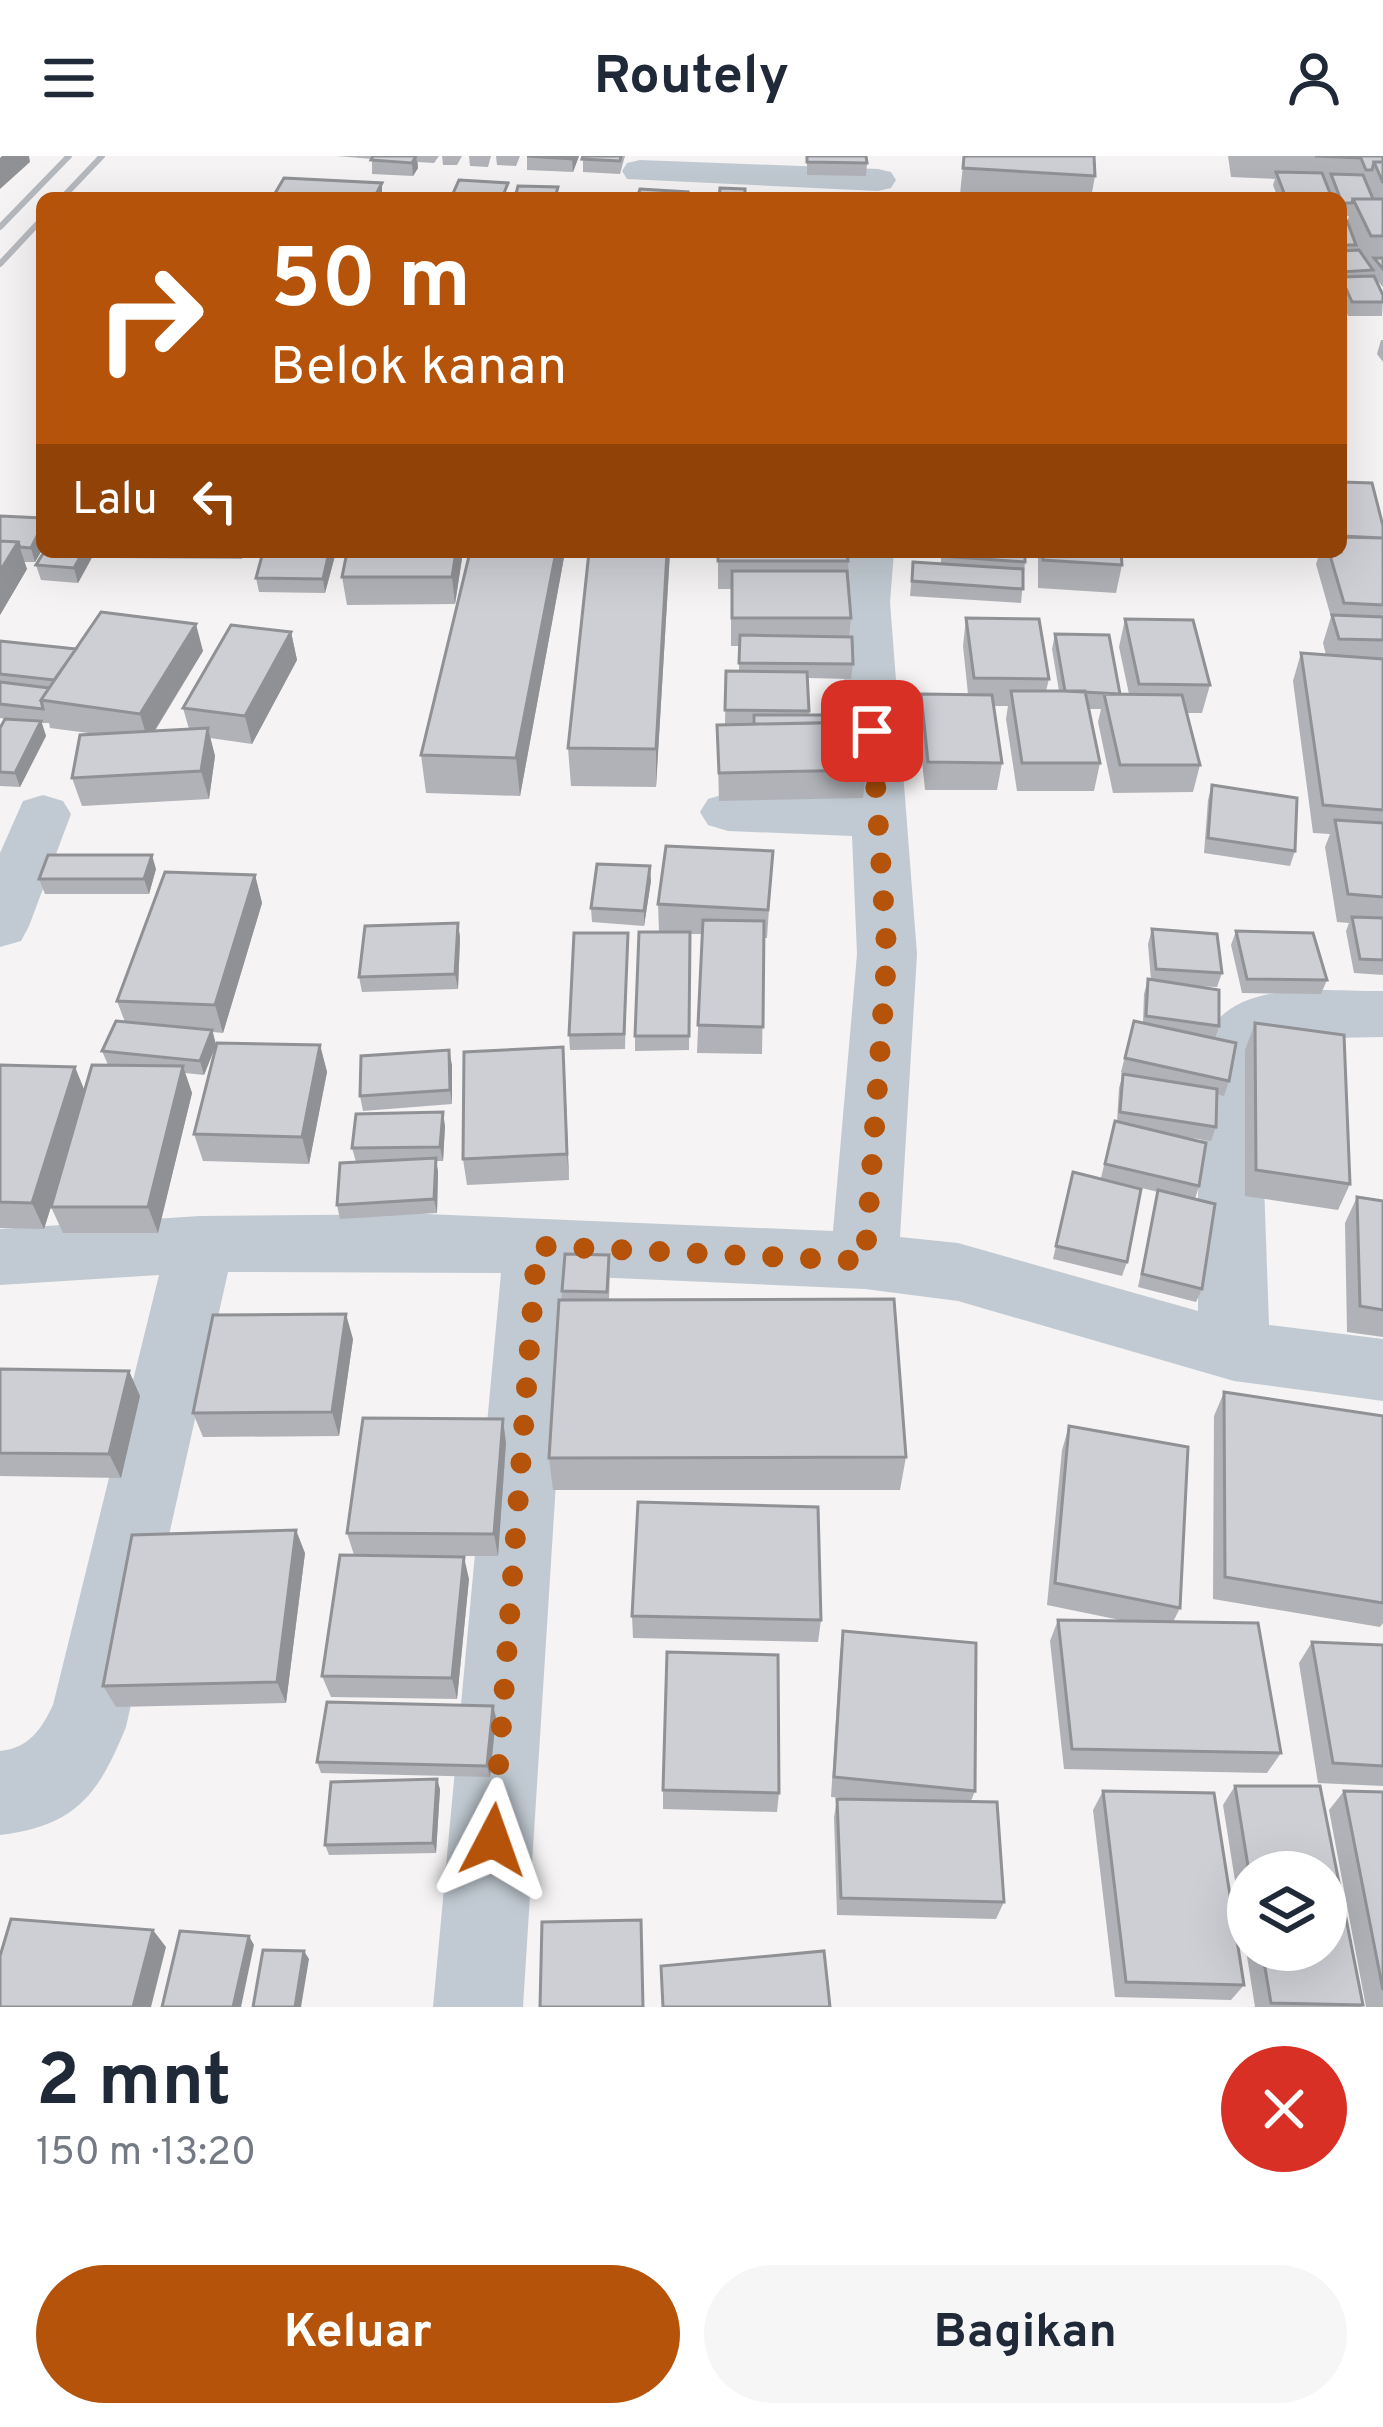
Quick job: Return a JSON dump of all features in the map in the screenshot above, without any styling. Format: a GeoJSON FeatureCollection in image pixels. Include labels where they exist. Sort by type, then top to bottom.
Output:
{"type":"FeatureCollection","features":[{"type":"Feature","properties":{"kind":"street"},"geometry":{"type":"LineString","coordinates":[[640,171],[880,178]]}},
{"type":"Feature","properties":{"kind":"street"},"geometry":{"type":"LineString","coordinates":[[1347,262],[1383,262]]}},
{"type":"Feature","properties":{"kind":"street"},"geometry":{"type":"LineString","coordinates":[[865,1261],[887,954],[865,602],[869,558]]}},
{"type":"Feature","properties":{"kind":"street"},"geometry":{"type":"LineString","coordinates":[[728,812],[877,818]]}},
{"type":"Feature","properties":{"kind":"street"},"geometry":{"type":"LineString","coordinates":[[0,926],[43,814]]}},
{"type":"Feature","properties":{"kind":"street"},"geometry":{"type":"LineString","coordinates":[[1234,1351],[1231,1183],[1239,1033],[1270,1016],[1383,1014]]}},
{"type":"Feature","properties":{"kind":"street"},"geometry":{"type":"LineString","coordinates":[[0,1257],[200,1244],[424,1242],[865,1261],[958,1272],[1234,1351],[1383,1370]]}},
{"type":"Feature","properties":{"kind":"street"},"geometry":{"type":"LineString","coordinates":[[0,1793],[27,1792],[56,1775],[77,1748],[93,1709],[200,1244]]}},
{"type":"Feature","properties":{"kind":"street"},"geometry":{"type":"LineString","coordinates":[[478,2007],[537,1246]]}},
{"type":"Feature","properties":{"kind":"building"},"geometry":{"type":"Polygon","coordinates":[[[373,156],[416,156],[412,163],[371,160],[373,156]]]}},
{"type":"Feature","properties":{"kind":"building"},"geometry":{"type":"Polygon","coordinates":[[[583,156],[621,156],[620,161],[583,156]]]}},
{"type":"Feature","properties":{"kind":"building"},"geometry":{"type":"Polygon","coordinates":[[[807,156],[866,156],[867,163],[807,162],[807,156]]]}},
{"type":"Feature","properties":{"kind":"building"},"geometry":{"type":"Polygon","coordinates":[[[964,156],[1094,156],[1095,176],[963,168],[964,156]]]}},
{"type":"Feature","properties":{"kind":"building"},"geometry":{"type":"Polygon","coordinates":[[[1360,156],[1383,156],[1383,162],[1374,162],[1372,170],[1366,170],[1360,156]]]}},
{"type":"Feature","properties":{"kind":"building"},"geometry":{"type":"Polygon","coordinates":[[[1374,162],[1383,162],[1383,183],[1374,162]]]}},
{"type":"Feature","properties":{"kind":"building"},"geometry":{"type":"Polygon","coordinates":[[[1276,172],[1322,173],[1330,192],[1284,192],[1276,172]]]}},
{"type":"Feature","properties":{"kind":"building"},"geometry":{"type":"Polygon","coordinates":[[[1331,174],[1363,175],[1373,199],[1347,203],[1347,192],[1338,192],[1331,174]]]}},
{"type":"Feature","properties":{"kind":"building"},"geometry":{"type":"Polygon","coordinates":[[[284,178],[382,183],[377,192],[276,192],[284,178]]]}},
{"type":"Feature","properties":{"kind":"building"},"geometry":{"type":"Polygon","coordinates":[[[459,180],[508,183],[504,192],[454,192],[459,180]]]}},
{"type":"Feature","properties":{"kind":"building"},"geometry":{"type":"Polygon","coordinates":[[[518,186],[558,187],[557,192],[516,192],[518,186]]]}},
{"type":"Feature","properties":{"kind":"building"},"geometry":{"type":"Polygon","coordinates":[[[1353,199],[1383,199],[1383,236],[1371,236],[1353,199]]]}},
{"type":"Feature","properties":{"kind":"building"},"geometry":{"type":"Polygon","coordinates":[[[1347,221],[1356,245],[1347,245],[1347,221]]]}},
{"type":"Feature","properties":{"kind":"building"},"geometry":{"type":"Polygon","coordinates":[[[1359,250],[1373,270],[1347,272],[1347,251],[1359,250]]]}},
{"type":"Feature","properties":{"kind":"building"},"geometry":{"type":"Polygon","coordinates":[[[1374,276],[1383,302],[1352,302],[1347,277],[1374,276]]]}},
{"type":"Feature","properties":{"kind":"building"},"geometry":{"type":"Polygon","coordinates":[[[1347,482],[1372,483],[1383,538],[1347,536],[1347,482]]]}},
{"type":"Feature","properties":{"kind":"building"},"geometry":{"type":"Polygon","coordinates":[[[0,516],[36,518],[31,548],[0,541],[0,516]]]}},
{"type":"Feature","properties":{"kind":"building"},"geometry":{"type":"Polygon","coordinates":[[[1347,537],[1383,538],[1383,605],[1344,603],[1331,558],[1347,558],[1347,537]]]}},
{"type":"Feature","properties":{"kind":"building"},"geometry":{"type":"Polygon","coordinates":[[[0,541],[18,542],[0,571],[0,541]]]}},
{"type":"Feature","properties":{"kind":"building"},"geometry":{"type":"Polygon","coordinates":[[[40,558],[80,558],[74,568],[36,565],[40,558]]]}},
{"type":"Feature","properties":{"kind":"building"},"geometry":{"type":"Polygon","coordinates":[[[261,558],[328,558],[323,579],[256,578],[261,558]]]}},
{"type":"Feature","properties":{"kind":"building"},"geometry":{"type":"Polygon","coordinates":[[[346,558],[455,558],[452,577],[342,577],[346,558]]]}},
{"type":"Feature","properties":{"kind":"building"},"geometry":{"type":"Polygon","coordinates":[[[469,558],[555,558],[516,758],[421,755],[469,558]]]}},
{"type":"Feature","properties":{"kind":"building"},"geometry":{"type":"Polygon","coordinates":[[[588,558],[667,558],[656,749],[568,748],[588,558]]]}},
{"type":"Feature","properties":{"kind":"building"},"geometry":{"type":"Polygon","coordinates":[[[848,558],[848,561],[718,561],[848,558]]]}},
{"type":"Feature","properties":{"kind":"building"},"geometry":{"type":"Polygon","coordinates":[[[970,558],[1025,558],[1025,562],[970,558]]]}},
{"type":"Feature","properties":{"kind":"building"},"geometry":{"type":"Polygon","coordinates":[[[1121,558],[1122,565],[1043,560],[1121,558]]]}},
{"type":"Feature","properties":{"kind":"building"},"geometry":{"type":"Polygon","coordinates":[[[913,562],[1023,569],[1023,589],[912,581],[913,562]]]}},
{"type":"Feature","properties":{"kind":"building"},"geometry":{"type":"Polygon","coordinates":[[[732,571],[847,571],[851,618],[732,618],[732,571]]]}},
{"type":"Feature","properties":{"kind":"building"},"geometry":{"type":"Polygon","coordinates":[[[101,612],[196,624],[140,714],[41,700],[101,612]]]}},
{"type":"Feature","properties":{"kind":"building"},"geometry":{"type":"Polygon","coordinates":[[[1332,615],[1383,617],[1383,640],[1339,639],[1332,615]]]}},
{"type":"Feature","properties":{"kind":"building"},"geometry":{"type":"Polygon","coordinates":[[[966,618],[1039,619],[1049,679],[974,678],[966,618]]]}},
{"type":"Feature","properties":{"kind":"building"},"geometry":{"type":"Polygon","coordinates":[[[1125,619],[1193,620],[1210,685],[1139,684],[1125,619]]]}},
{"type":"Feature","properties":{"kind":"building"},"geometry":{"type":"Polygon","coordinates":[[[231,625],[291,632],[245,716],[183,708],[231,625]]]}},
{"type":"Feature","properties":{"kind":"building"},"geometry":{"type":"Polygon","coordinates":[[[1055,634],[1109,635],[1120,694],[1065,691],[1055,634]]]}},
{"type":"Feature","properties":{"kind":"building"},"geometry":{"type":"Polygon","coordinates":[[[740,635],[852,637],[853,664],[739,663],[740,635]]]}},
{"type":"Feature","properties":{"kind":"building"},"geometry":{"type":"Polygon","coordinates":[[[0,641],[76,649],[54,680],[0,674],[0,641]]]}},
{"type":"Feature","properties":{"kind":"building"},"geometry":{"type":"Polygon","coordinates":[[[1301,653],[1383,659],[1383,810],[1323,805],[1301,653]]]}},
{"type":"Feature","properties":{"kind":"building"},"geometry":{"type":"Polygon","coordinates":[[[726,671],[807,672],[809,711],[725,710],[726,671]]]}},
{"type":"Feature","properties":{"kind":"building"},"geometry":{"type":"Polygon","coordinates":[[[0,682],[49,688],[41,700],[43,709],[0,704],[0,682]]]}},
{"type":"Feature","properties":{"kind":"building"},"geometry":{"type":"Polygon","coordinates":[[[1011,691],[1085,691],[1100,763],[1022,763],[1011,691]]]}},
{"type":"Feature","properties":{"kind":"building"},"geometry":{"type":"Polygon","coordinates":[[[921,694],[992,695],[1002,763],[928,762],[921,694]]]}},
{"type":"Feature","properties":{"kind":"building"},"geometry":{"type":"Polygon","coordinates":[[[1104,694],[1182,695],[1200,765],[1120,765],[1104,694]]]}},
{"type":"Feature","properties":{"kind":"building"},"geometry":{"type":"Polygon","coordinates":[[[754,715],[826,715],[827,723],[754,724],[754,715]]]}},
{"type":"Feature","properties":{"kind":"building"},"geometry":{"type":"Polygon","coordinates":[[[5,719],[41,721],[15,773],[0,772],[0,728],[5,719]]]}},
{"type":"Feature","properties":{"kind":"building"},"geometry":{"type":"Polygon","coordinates":[[[859,722],[866,770],[719,773],[717,725],[859,722]]]}},
{"type":"Feature","properties":{"kind":"building"},"geometry":{"type":"Polygon","coordinates":[[[208,728],[201,771],[72,778],[80,735],[208,728]]]}},
{"type":"Feature","properties":{"kind":"building"},"geometry":{"type":"Polygon","coordinates":[[[1212,785],[1297,798],[1295,851],[1208,838],[1212,785]]]}},
{"type":"Feature","properties":{"kind":"building"},"geometry":{"type":"Polygon","coordinates":[[[1335,820],[1383,823],[1383,897],[1348,894],[1335,820]]]}},
{"type":"Feature","properties":{"kind":"building"},"geometry":{"type":"Polygon","coordinates":[[[666,846],[773,851],[768,910],[658,904],[666,846]]]}},
{"type":"Feature","properties":{"kind":"building"},"geometry":{"type":"Polygon","coordinates":[[[48,855],[152,855],[144,879],[39,879],[48,855]]]}},
{"type":"Feature","properties":{"kind":"building"},"geometry":{"type":"Polygon","coordinates":[[[597,864],[650,866],[644,911],[591,908],[597,864]]]}},
{"type":"Feature","properties":{"kind":"building"},"geometry":{"type":"Polygon","coordinates":[[[165,872],[255,875],[215,1005],[117,1001],[165,872]]]}},
{"type":"Feature","properties":{"kind":"building"},"geometry":{"type":"Polygon","coordinates":[[[1352,917],[1383,918],[1383,960],[1360,959],[1352,917]]]}},
{"type":"Feature","properties":{"kind":"building"},"geometry":{"type":"Polygon","coordinates":[[[703,920],[764,921],[763,1027],[698,1025],[703,920]]]}},
{"type":"Feature","properties":{"kind":"building"},"geometry":{"type":"Polygon","coordinates":[[[458,923],[455,974],[359,977],[365,926],[458,923]]]}},
{"type":"Feature","properties":{"kind":"building"},"geometry":{"type":"Polygon","coordinates":[[[1152,929],[1217,934],[1222,973],[1156,969],[1152,929]]]}},
{"type":"Feature","properties":{"kind":"building"},"geometry":{"type":"Polygon","coordinates":[[[1236,931],[1313,933],[1327,980],[1247,979],[1236,931]]]}},
{"type":"Feature","properties":{"kind":"building"},"geometry":{"type":"Polygon","coordinates":[[[639,932],[690,932],[689,1036],[635,1036],[639,932]]]}},
{"type":"Feature","properties":{"kind":"building"},"geometry":{"type":"Polygon","coordinates":[[[574,933],[628,933],[624,1034],[569,1035],[574,933]]]}},
{"type":"Feature","properties":{"kind":"building"},"geometry":{"type":"Polygon","coordinates":[[[1148,979],[1219,990],[1219,1026],[1146,1016],[1148,979]]]}},
{"type":"Feature","properties":{"kind":"building"},"geometry":{"type":"Polygon","coordinates":[[[116,1021],[212,1030],[200,1061],[102,1051],[116,1021]]]}},
{"type":"Feature","properties":{"kind":"building"},"geometry":{"type":"Polygon","coordinates":[[[1134,1021],[1236,1043],[1229,1081],[1125,1058],[1134,1021]]]}},
{"type":"Feature","properties":{"kind":"building"},"geometry":{"type":"Polygon","coordinates":[[[1255,1023],[1344,1035],[1350,1184],[1256,1170],[1255,1023]]]}},
{"type":"Feature","properties":{"kind":"building"},"geometry":{"type":"Polygon","coordinates":[[[217,1043],[320,1045],[302,1137],[194,1134],[217,1043]]]}},
{"type":"Feature","properties":{"kind":"building"},"geometry":{"type":"Polygon","coordinates":[[[563,1047],[567,1154],[463,1159],[464,1052],[563,1047]]]}},
{"type":"Feature","properties":{"kind":"building"},"geometry":{"type":"Polygon","coordinates":[[[449,1050],[450,1090],[360,1096],[361,1056],[449,1050]]]}},
{"type":"Feature","properties":{"kind":"building"},"geometry":{"type":"Polygon","coordinates":[[[0,1065],[75,1067],[32,1203],[0,1202],[0,1065]]]}},
{"type":"Feature","properties":{"kind":"building"},"geometry":{"type":"Polygon","coordinates":[[[92,1065],[183,1066],[148,1207],[51,1207],[92,1065]]]}},
{"type":"Feature","properties":{"kind":"building"},"geometry":{"type":"Polygon","coordinates":[[[1123,1074],[1217,1089],[1216,1127],[1120,1112],[1123,1074]]]}},
{"type":"Feature","properties":{"kind":"building"},"geometry":{"type":"Polygon","coordinates":[[[443,1112],[440,1147],[352,1148],[356,1114],[443,1112]]]}},
{"type":"Feature","properties":{"kind":"building"},"geometry":{"type":"Polygon","coordinates":[[[1115,1121],[1206,1143],[1199,1186],[1105,1164],[1115,1121]]]}},
{"type":"Feature","properties":{"kind":"building"},"geometry":{"type":"Polygon","coordinates":[[[436,1158],[434,1199],[337,1205],[340,1163],[436,1158]]]}},
{"type":"Feature","properties":{"kind":"building"},"geometry":{"type":"Polygon","coordinates":[[[1073,1172],[1141,1189],[1127,1262],[1056,1246],[1073,1172]]]}},
{"type":"Feature","properties":{"kind":"building"},"geometry":{"type":"Polygon","coordinates":[[[1158,1190],[1215,1204],[1202,1289],[1142,1274],[1158,1190]]]}},
{"type":"Feature","properties":{"kind":"building"},"geometry":{"type":"Polygon","coordinates":[[[1357,1197],[1383,1201],[1383,1310],[1360,1306],[1357,1197]]]}},
{"type":"Feature","properties":{"kind":"building"},"geometry":{"type":"Polygon","coordinates":[[[565,1254],[609,1255],[607,1292],[562,1291],[565,1254]]]}},
{"type":"Feature","properties":{"kind":"building"},"geometry":{"type":"Polygon","coordinates":[[[894,1299],[906,1457],[549,1458],[559,1300],[894,1299]]]}},
{"type":"Feature","properties":{"kind":"building"},"geometry":{"type":"Polygon","coordinates":[[[346,1314],[332,1412],[193,1413],[213,1315],[346,1314]]]}},
{"type":"Feature","properties":{"kind":"building"},"geometry":{"type":"Polygon","coordinates":[[[0,1369],[129,1371],[109,1454],[0,1453],[0,1369]]]}},
{"type":"Feature","properties":{"kind":"building"},"geometry":{"type":"Polygon","coordinates":[[[1224,1392],[1383,1416],[1383,1603],[1225,1577],[1224,1392]]]}},
{"type":"Feature","properties":{"kind":"building"},"geometry":{"type":"Polygon","coordinates":[[[363,1418],[503,1419],[494,1534],[347,1533],[363,1418]]]}},
{"type":"Feature","properties":{"kind":"building"},"geometry":{"type":"Polygon","coordinates":[[[1069,1426],[1188,1447],[1180,1608],[1055,1583],[1069,1426]]]}},
{"type":"Feature","properties":{"kind":"building"},"geometry":{"type":"Polygon","coordinates":[[[638,1502],[818,1507],[821,1620],[632,1616],[638,1502]]]}},
{"type":"Feature","properties":{"kind":"building"},"geometry":{"type":"Polygon","coordinates":[[[296,1530],[277,1682],[103,1686],[132,1535],[296,1530]]]}},
{"type":"Feature","properties":{"kind":"building"},"geometry":{"type":"Polygon","coordinates":[[[340,1555],[464,1557],[452,1678],[322,1676],[340,1555]]]}},
{"type":"Feature","properties":{"kind":"building"},"geometry":{"type":"Polygon","coordinates":[[[1058,1620],[1258,1623],[1281,1753],[1072,1749],[1058,1620]]]}},
{"type":"Feature","properties":{"kind":"building"},"geometry":{"type":"Polygon","coordinates":[[[843,1631],[976,1643],[975,1791],[834,1777],[843,1631]]]}},
{"type":"Feature","properties":{"kind":"building"},"geometry":{"type":"Polygon","coordinates":[[[1312,1642],[1383,1645],[1383,1766],[1333,1763],[1312,1642]]]}},
{"type":"Feature","properties":{"kind":"building"},"geometry":{"type":"Polygon","coordinates":[[[667,1652],[778,1655],[779,1793],[663,1790],[667,1652]]]}},
{"type":"Feature","properties":{"kind":"building"},"geometry":{"type":"Polygon","coordinates":[[[327,1702],[493,1706],[487,1766],[317,1762],[327,1702]]]}},
{"type":"Feature","properties":{"kind":"building"},"geometry":{"type":"Polygon","coordinates":[[[437,1779],[433,1843],[325,1845],[331,1782],[437,1779]]]}},
{"type":"Feature","properties":{"kind":"building"},"geometry":{"type":"Polygon","coordinates":[[[1235,1786],[1320,1786],[1333,1851],[1246,1851],[1235,1786]]]}},
{"type":"Feature","properties":{"kind":"building"},"geometry":{"type":"Polygon","coordinates":[[[1103,1791],[1214,1793],[1227,1876],[1227,1971],[1242,1971],[1244,1985],[1126,1982],[1103,1791]]]}},
{"type":"Feature","properties":{"kind":"building"},"geometry":{"type":"Polygon","coordinates":[[[1344,1791],[1383,1792],[1383,1990],[1344,1791]]]}},
{"type":"Feature","properties":{"kind":"building"},"geometry":{"type":"Polygon","coordinates":[[[837,1799],[997,1802],[1004,1902],[841,1898],[837,1799]]]}},
{"type":"Feature","properties":{"kind":"building"},"geometry":{"type":"Polygon","coordinates":[[[11,1919],[153,1930],[133,2007],[0,2007],[0,1956],[11,1919]]]}},
{"type":"Feature","properties":{"kind":"building"},"geometry":{"type":"Polygon","coordinates":[[[641,1920],[643,2007],[540,2007],[542,1922],[641,1920]]]}},
{"type":"Feature","properties":{"kind":"building"},"geometry":{"type":"Polygon","coordinates":[[[1347,1924],[1363,2005],[1271,2003],[1266,1971],[1347,1971],[1347,1924]]]}},
{"type":"Feature","properties":{"kind":"building"},"geometry":{"type":"Polygon","coordinates":[[[180,1931],[249,1936],[233,2007],[162,2007],[180,1931]]]}},
{"type":"Feature","properties":{"kind":"building"},"geometry":{"type":"Polygon","coordinates":[[[263,1950],[304,1951],[295,2007],[253,2007],[263,1950]]]}},
{"type":"Feature","properties":{"kind":"building"},"geometry":{"type":"Polygon","coordinates":[[[824,1951],[830,2007],[663,2007],[661,1966],[824,1951]]]}},
{"type":"Feature","properties":{"kind":"railway"},"geometry":{"type":"LineString","coordinates":[[0,227],[69,156]]}},
{"type":"Feature","properties":{"kind":"railway"},"geometry":{"type":"LineString","coordinates":[[68,192],[102,156]]}},
{"type":"Feature","properties":{"kind":"railway"},"geometry":{"type":"LineString","coordinates":[[0,264],[36,225]]}},
{"type":"Feature","properties":{"kind":"route"},"geometry":{"type":"LineString","coordinates":[[493,1840],[537,1246],[865,1261],[887,954],[872,731]]}}]}
